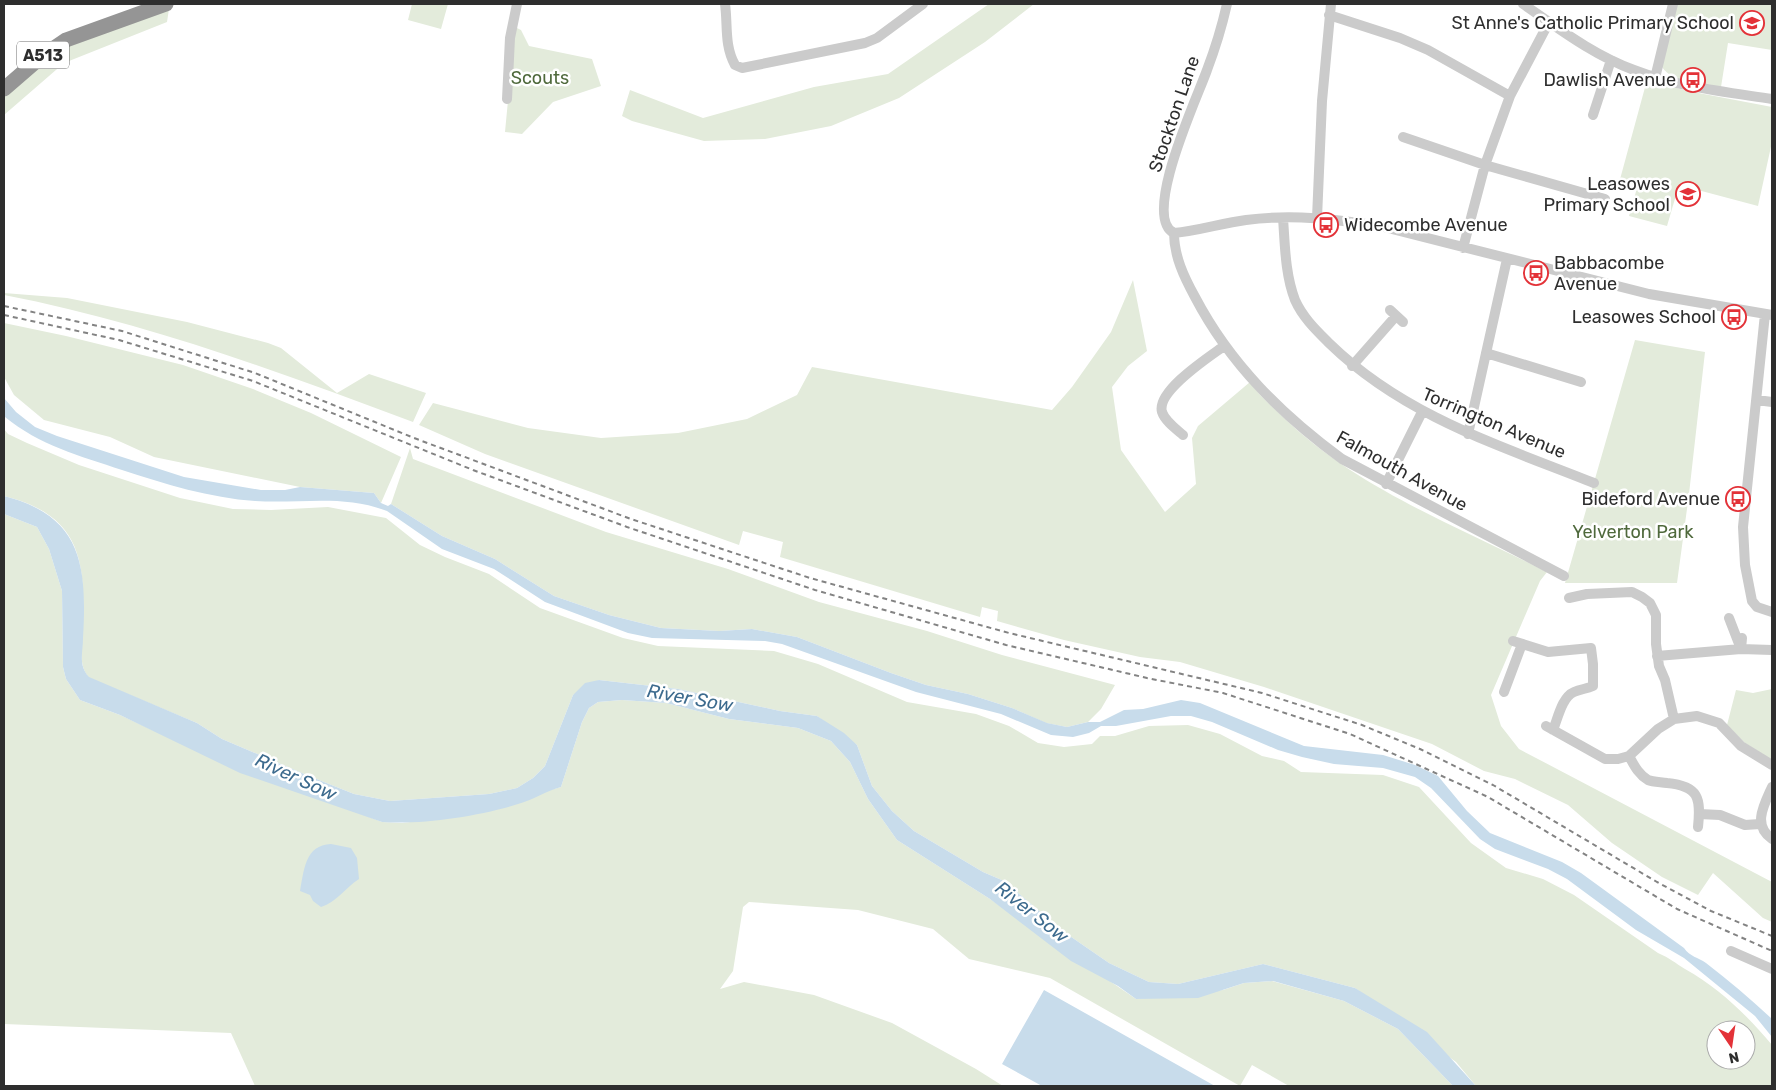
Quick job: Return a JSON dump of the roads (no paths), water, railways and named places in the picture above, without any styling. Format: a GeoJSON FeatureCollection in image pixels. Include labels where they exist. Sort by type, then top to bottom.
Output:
{"type":"FeatureCollection","features":[{"type":"Feature","properties":{"kind":"highway","name":"A513"},"geometry":{"type":"LineString","coordinates":[[4,89],[41,57],[66,40],[166,4]]}},
{"type":"Feature","properties":{"kind":"street"},"geometry":{"type":"LineString","coordinates":[[507,100],[510,38],[516,4]]}},
{"type":"Feature","properties":{"kind":"street"},"geometry":{"type":"LineString","coordinates":[[725,4],[725,34],[731,59],[734,65],[742,68],[866,42],[877,38],[923,4]]}},
{"type":"Feature","properties":{"kind":"street"},"geometry":{"type":"LineString","coordinates":[[903,4],[910,14]]}},
{"type":"Feature","properties":{"kind":"street","name":"Stockton Lane"},"geometry":{"type":"LineString","coordinates":[[1174,233],[1170,231],[1164,220],[1164,194],[1184,128],[1208,70],[1227,4]]}},
{"type":"Feature","properties":{"kind":"street"},"geometry":{"type":"LineString","coordinates":[[1317,218],[1331,4]]}},
{"type":"Feature","properties":{"kind":"street"},"geometry":{"type":"LineString","coordinates":[[1522,4],[1571,38],[1611,60],[1655,78],[1772,99]]}},
{"type":"Feature","properties":{"kind":"street"},"geometry":{"type":"LineString","coordinates":[[1655,78],[1673,4]]}},
{"type":"Feature","properties":{"kind":"street"},"geometry":{"type":"LineString","coordinates":[[1329,15],[1400,38],[1428,50],[1510,96]]}},
{"type":"Feature","properties":{"kind":"street"},"geometry":{"type":"LineString","coordinates":[[1464,248],[1485,165],[1510,96],[1549,22]]}},
{"type":"Feature","properties":{"kind":"street"},"geometry":{"type":"LineString","coordinates":[[1592,118],[1611,60]]}},
{"type":"Feature","properties":{"kind":"street"},"geometry":{"type":"LineString","coordinates":[[1403,137],[1485,165],[1605,199]]}},
{"type":"Feature","properties":{"kind":"street"},"geometry":{"type":"LineString","coordinates":[[1174,233],[1246,220],[1283,218],[1317,218],[1384,227],[1658,296],[1769,315],[1757,400],[1743,527],[1745,565],[1752,601],[1757,607],[1772,612]]}},
{"type":"Feature","properties":{"kind":"street","name":"Torrington Avenue"},"geometry":{"type":"LineString","coordinates":[[1283,218],[1287,271],[1295,300],[1310,325],[1352,366],[1387,392],[1422,412],[1468,434],[1594,483]]}},
{"type":"Feature","properties":{"kind":"street","name":"Falmouth Avenue"},"geometry":{"type":"LineString","coordinates":[[1174,233],[1179,263],[1208,323],[1224,346],[1265,394],[1309,435],[1342,460],[1564,576]]}},
{"type":"Feature","properties":{"kind":"street"},"geometry":{"type":"LineString","coordinates":[[1468,434],[1507,259]]}},
{"type":"Feature","properties":{"kind":"street"},"geometry":{"type":"LineString","coordinates":[[1352,366],[1396,316]]}},
{"type":"Feature","properties":{"kind":"street"},"geometry":{"type":"LineString","coordinates":[[1183,435],[1164,418],[1161,410],[1167,393],[1192,369],[1224,346]]}},
{"type":"Feature","properties":{"kind":"street"},"geometry":{"type":"LineString","coordinates":[[1486,353],[1581,382]]}},
{"type":"Feature","properties":{"kind":"street"},"geometry":{"type":"LineString","coordinates":[[1757,400],[1772,402]]}},
{"type":"Feature","properties":{"kind":"street"},"geometry":{"type":"LineString","coordinates":[[1386,484],[1422,412]]}},
{"type":"Feature","properties":{"kind":"street"},"geometry":{"type":"LineString","coordinates":[[1569,599],[1587,594],[1632,592],[1642,596],[1650,603],[1656,615],[1657,656],[1674,719]]}},
{"type":"Feature","properties":{"kind":"street"},"geometry":{"type":"LineString","coordinates":[[1729,618],[1741,643]]}},
{"type":"Feature","properties":{"kind":"street"},"geometry":{"type":"LineString","coordinates":[[1504,692],[1518,642],[1548,652],[1590,648],[1594,664],[1593,686],[1573,692],[1567,697],[1550,728],[1606,758],[1629,756],[1658,729],[1674,719],[1697,716],[1719,723],[1741,746],[1772,766]]}},
{"type":"Feature","properties":{"kind":"street"},"geometry":{"type":"LineString","coordinates":[[1657,656],[1741,643],[1772,650]]}},
{"type":"Feature","properties":{"kind":"street"},"geometry":{"type":"LineString","coordinates":[[1629,756],[1635,768],[1650,781],[1676,784],[1692,789],[1700,802],[1698,827]]}},
{"type":"Feature","properties":{"kind":"street"},"geometry":{"type":"LineString","coordinates":[[1772,787],[1762,809],[1760,824],[1766,834],[1772,839]]}},
{"type":"Feature","properties":{"kind":"street"},"geometry":{"type":"LineString","coordinates":[[1700,814],[1720,815],[1745,826],[1760,824]]}},
{"type":"Feature","properties":{"kind":"street"},"geometry":{"type":"LineString","coordinates":[[1731,951],[1772,969]]}},
{"type":"Feature","properties":{"kind":"water"},"geometry":{"type":"Polygon","coordinates":[[[4,398],[16,412],[35,427],[57,436],[184,477],[261,490],[285,490],[300,487],[374,493],[381,503],[388,506],[391,504],[442,536],[495,559],[554,596],[609,615],[661,628],[719,631],[752,629],[797,637],[926,685],[968,694],[1012,708],[1047,723],[1067,727],[1088,722],[1100,722],[1124,710],[1143,709],[1181,700],[1200,703],[1304,746],[1383,755],[1415,765],[1438,776],[1467,811],[1490,833],[1562,862],[1581,873],[1689,953],[1706,963],[1772,1019],[1772,1037],[1755,1016],[1684,958],[1636,930],[1567,879],[1548,869],[1495,849],[1480,839],[1431,788],[1415,777],[1383,768],[1334,764],[1302,757],[1278,750],[1212,722],[1191,716],[1171,716],[1116,726],[1101,726],[1089,733],[1073,737],[1051,735],[1001,714],[916,692],[782,644],[765,641],[652,638],[628,633],[545,602],[494,569],[442,549],[387,511],[371,506],[338,501],[255,501],[221,497],[188,490],[75,454],[32,435],[5,417],[4,398]]]}},
{"type":"Feature","properties":{"kind":"water","name":"River Sow"},"geometry":{"type":"Polygon","coordinates":[[[4,496],[30,505],[50,517],[65,531],[75,548],[81,567],[83,589],[82,663],[89,677],[197,723],[222,739],[309,776],[354,794],[390,801],[489,794],[517,788],[533,778],[545,766],[573,695],[585,683],[599,680],[678,689],[780,711],[817,716],[844,733],[857,745],[872,786],[892,811],[914,831],[983,872],[1004,881],[1064,932],[1109,963],[1149,982],[1178,984],[1263,964],[1355,988],[1427,1032],[1476,1086],[1453,1086],[1398,1029],[1344,1001],[1273,981],[1244,983],[1198,998],[1136,999],[1118,986],[1071,961],[990,899],[897,840],[868,799],[850,762],[831,741],[798,728],[729,719],[666,703],[622,700],[598,702],[589,708],[582,722],[561,787],[524,802],[503,808],[469,816],[432,821],[382,822],[240,773],[120,715],[80,700],[66,679],[63,667],[62,591],[49,549],[37,527],[4,514],[4,496]]]}},
{"type":"Feature","properties":{"kind":"water"},"geometry":{"type":"Polygon","coordinates":[[[331,844],[351,848],[357,858],[359,879],[332,902],[321,907],[313,901],[310,895],[300,891],[307,860],[322,845],[331,844]]]}},
{"type":"Feature","properties":{"kind":"water"},"geometry":{"type":"Polygon","coordinates":[[[1044,990],[1215,1086],[1042,1086],[1002,1064],[1044,990]]]}},
{"type":"Feature","properties":{"kind":"railway"},"geometry":{"type":"LineString","coordinates":[[4,306],[122,331],[255,373],[414,438],[631,519],[810,578],[1009,633],[1262,693],[1362,725],[1420,749],[1493,785],[1657,882],[1711,911],[1772,936]]}},
{"type":"Feature","properties":{"kind":"railway"},"geometry":{"type":"LineString","coordinates":[[4,315],[119,340],[253,381],[473,470],[627,527],[815,590],[1006,645],[1147,678],[1223,693],[1350,734],[1488,797],[1677,909],[1772,951]]}},
{"type":"Feature","properties":{"kind":"place","name":"St Anne's Catholic Primary School"},"geometry":{"type":"Point","coordinates":[1752,23]}},
{"type":"Feature","properties":{"kind":"place","name":"Dawlish Avenue"},"geometry":{"type":"Point","coordinates":[1693,80]}},
{"type":"Feature","properties":{"kind":"place","name":"Leasowes Primary School"},"geometry":{"type":"Point","coordinates":[1688,194]}},
{"type":"Feature","properties":{"kind":"place","name":"Widecombe Avenue"},"geometry":{"type":"Point","coordinates":[1326,225]}},
{"type":"Feature","properties":{"kind":"place","name":"Babbacombe Avenue"},"geometry":{"type":"Point","coordinates":[1536,273]}},
{"type":"Feature","properties":{"kind":"place","name":"Leasowes School"},"geometry":{"type":"Point","coordinates":[1734,317]}},
{"type":"Feature","properties":{"kind":"place","name":"Bideford Avenue"},"geometry":{"type":"Point","coordinates":[1738,499]}},
{"type":"Feature","properties":{"kind":"park label","name":"Scouts"},"geometry":{"type":"Point","coordinates":[540,78]}},
{"type":"Feature","properties":{"kind":"park label","name":"Yelverton Park"},"geometry":{"type":"Point","coordinates":[1633,532]}}]}
